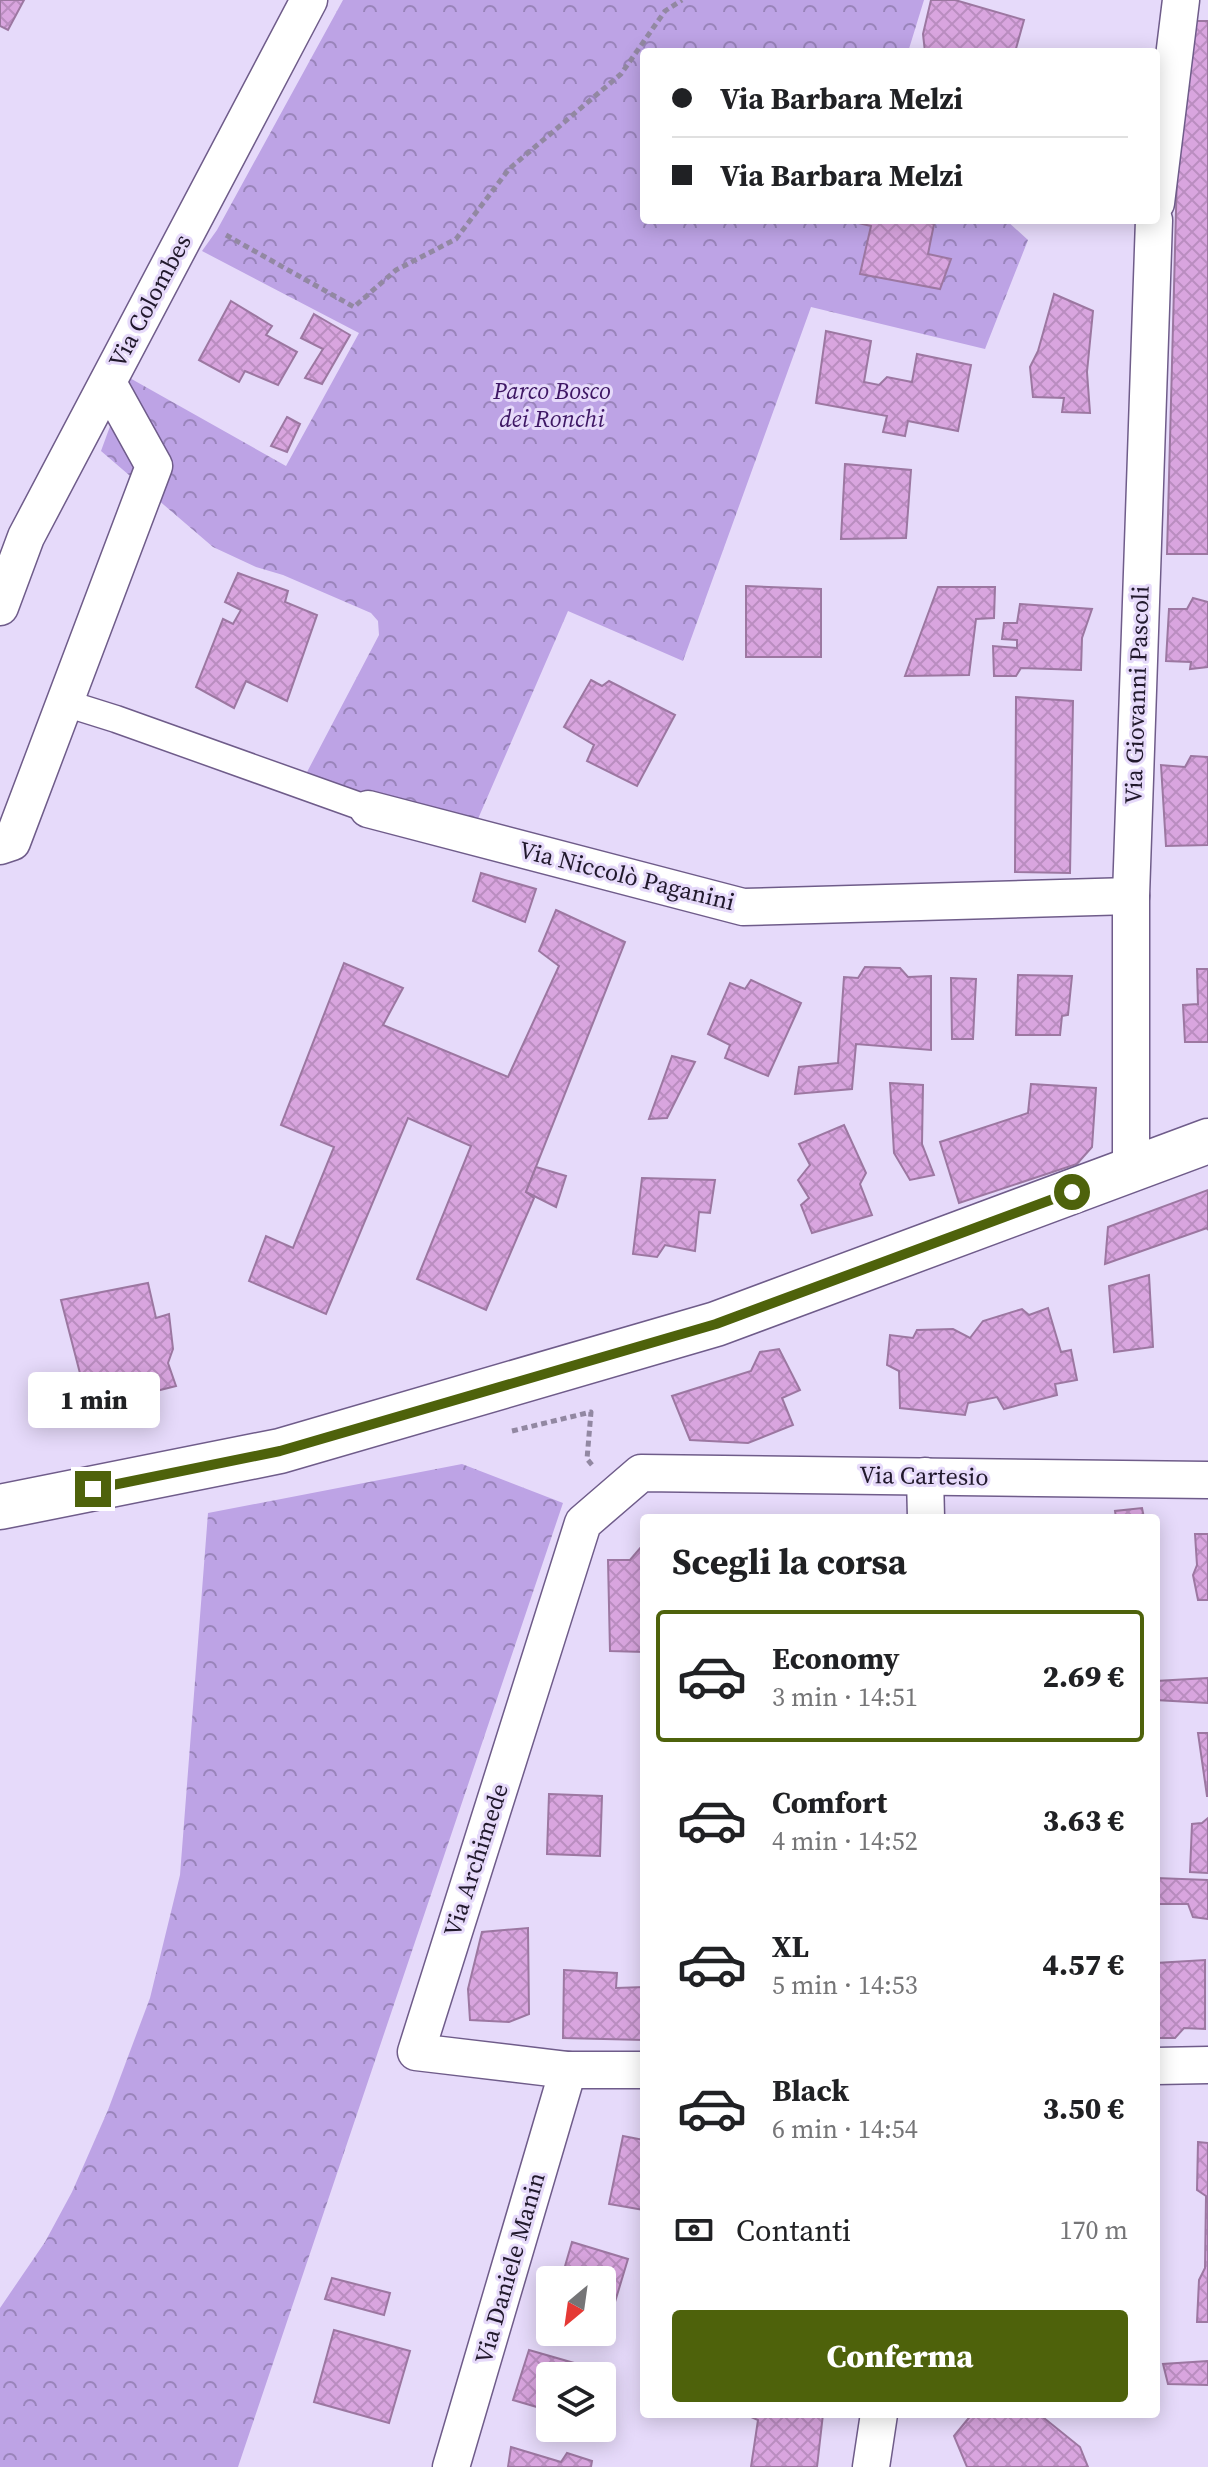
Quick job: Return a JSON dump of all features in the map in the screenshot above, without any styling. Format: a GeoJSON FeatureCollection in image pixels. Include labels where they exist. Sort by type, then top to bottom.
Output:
{"type":"FeatureCollection","features":[{"type":"Feature","properties":{"kind":"street","name":"Via Colombes"},"geometry":{"type":"LineString","coordinates":[[0,607],[26,537],[309,0]]}},
{"type":"Feature","properties":{"kind":"street"},"geometry":{"type":"LineString","coordinates":[[1160,171],[1181,0]]}},
{"type":"Feature","properties":{"kind":"street","name":"Via Giovanni Pascoli"},"geometry":{"type":"LineString","coordinates":[[1131,1170],[1131,896],[1154,224]]}},
{"type":"Feature","properties":{"kind":"street"},"geometry":{"type":"LineString","coordinates":[[0,846],[12,842],[154,466],[108,383]]}},
{"type":"Feature","properties":{"kind":"street"},"geometry":{"type":"LineString","coordinates":[[65,703],[368,809]]}},
{"type":"Feature","properties":{"kind":"street","name":"Via Niccolò Paganini"},"geometry":{"type":"LineString","coordinates":[[368,809],[743,907],[1131,896]]}},
{"type":"Feature","properties":{"kind":"street"},"geometry":{"type":"LineString","coordinates":[[0,1507],[280,1451],[716,1324],[1208,1141]]}},
{"type":"Feature","properties":{"kind":"street","name":"Via Cartesio"},"geometry":{"type":"LineString","coordinates":[[641,1473],[1208,1480]]}},
{"type":"Feature","properties":{"kind":"street","name":"Via Archimede"},"geometry":{"type":"LineString","coordinates":[[640,2070],[568,2070],[416,2052],[583,1523],[641,1473]]}},
{"type":"Feature","properties":{"kind":"street"},"geometry":{"type":"LineString","coordinates":[[925,1476],[926,1514]]}},
{"type":"Feature","properties":{"kind":"street"},"geometry":{"type":"LineString","coordinates":[[1160,2066],[1208,2065]]}},
{"type":"Feature","properties":{"kind":"street","name":"Via Daniele Manin"},"geometry":{"type":"LineString","coordinates":[[451,2467],[568,2070]]}},
{"type":"Feature","properties":{"kind":"street"},"geometry":{"type":"LineString","coordinates":[[871,2467],[878,2418]]}},
{"type":"Feature","properties":{"kind":"path"},"geometry":{"type":"LineString","coordinates":[[195,216],[354,307],[396,270],[456,239],[509,169],[621,74],[665,11],[682,0]]}},
{"type":"Feature","properties":{"kind":"green space","name":"Parco Bosco dei Ronchi"},"geometry":{"type":"Polygon","coordinates":[[[343,0],[924,0],[909,48],[640,48],[640,224],[1010,224],[1028,240],[985,349],[811,307],[683,661],[568,611],[471,835],[345,803],[341,814],[306,774],[379,635],[378,621],[371,613],[213,547],[101,451],[128,377],[286,466],[359,333],[202,251],[217,230],[343,0]]]}},
{"type":"Feature","properties":{"kind":"green space"},"geometry":{"type":"Polygon","coordinates":[[[462,1464],[563,1503],[238,2467],[0,2467],[0,2308],[45,2242],[72,2192],[108,2110],[150,1998],[180,1875],[208,1513],[462,1464]]]}},
{"type":"Feature","properties":{"kind":"building"},"geometry":{"type":"Polygon","coordinates":[[[0,0],[24,0],[8,30],[0,26],[0,0]]]}},
{"type":"Feature","properties":{"kind":"building"},"geometry":{"type":"Polygon","coordinates":[[[931,0],[955,0],[1024,20],[1016,48],[925,48],[923,34],[931,0]]]}},
{"type":"Feature","properties":{"kind":"building"},"geometry":{"type":"Polygon","coordinates":[[[1181,21],[1208,21],[1208,554],[1167,554],[1181,21]]]}},
{"type":"Feature","properties":{"kind":"building"},"geometry":{"type":"Polygon","coordinates":[[[863,224],[934,224],[928,254],[951,259],[940,289],[860,274],[871,226],[863,224]]]}},
{"type":"Feature","properties":{"kind":"building"},"geometry":{"type":"Polygon","coordinates":[[[1054,294],[1093,311],[1087,372],[1090,413],[1062,412],[1064,398],[1033,397],[1030,367],[1038,351],[1054,294]]]}},
{"type":"Feature","properties":{"kind":"building"},"geometry":{"type":"Polygon","coordinates":[[[231,301],[272,326],[266,335],[297,352],[278,385],[245,371],[239,382],[199,360],[231,301]]]}},
{"type":"Feature","properties":{"kind":"building"},"geometry":{"type":"Polygon","coordinates":[[[314,314],[350,335],[322,384],[305,378],[323,349],[301,338],[314,314]]]}},
{"type":"Feature","properties":{"kind":"building"},"geometry":{"type":"Polygon","coordinates":[[[826,331],[871,341],[864,382],[879,385],[887,377],[912,382],[917,354],[971,365],[958,431],[908,421],[905,436],[883,432],[887,416],[816,403],[826,331]]]}},
{"type":"Feature","properties":{"kind":"building"},"geometry":{"type":"Polygon","coordinates":[[[287,417],[300,424],[287,452],[271,446],[287,417]]]}},
{"type":"Feature","properties":{"kind":"building"},"geometry":{"type":"Polygon","coordinates":[[[845,464],[911,470],[906,538],[841,539],[845,464]]]}},
{"type":"Feature","properties":{"kind":"building"},"geometry":{"type":"Polygon","coordinates":[[[238,573],[288,591],[285,602],[317,615],[287,701],[246,681],[234,708],[196,687],[223,619],[233,624],[241,610],[225,602],[238,573]]]}},
{"type":"Feature","properties":{"kind":"building"},"geometry":{"type":"Polygon","coordinates":[[[746,586],[821,589],[821,657],[746,657],[746,586]]]}},
{"type":"Feature","properties":{"kind":"building"},"geometry":{"type":"Polygon","coordinates":[[[938,587],[995,587],[994,618],[976,619],[969,675],[905,676],[938,587]]]}},
{"type":"Feature","properties":{"kind":"building"},"geometry":{"type":"Polygon","coordinates":[[[1193,598],[1208,602],[1208,667],[1190,669],[1191,662],[1166,661],[1169,609],[1187,609],[1193,598]]]}},
{"type":"Feature","properties":{"kind":"building"},"geometry":{"type":"Polygon","coordinates":[[[1020,604],[1092,609],[1082,638],[1081,670],[1021,668],[1016,676],[994,676],[993,646],[1017,648],[1017,640],[1002,639],[1004,623],[1017,623],[1020,604]]]}},
{"type":"Feature","properties":{"kind":"building"},"geometry":{"type":"Polygon","coordinates":[[[591,680],[602,686],[609,681],[675,715],[637,786],[587,761],[594,745],[564,727],[591,680]]]}},
{"type":"Feature","properties":{"kind":"building"},"geometry":{"type":"Polygon","coordinates":[[[1016,697],[1073,701],[1070,873],[1015,872],[1016,697]]]}},
{"type":"Feature","properties":{"kind":"building"},"geometry":{"type":"Polygon","coordinates":[[[1191,756],[1208,757],[1208,845],[1166,846],[1161,765],[1185,767],[1191,756]]]}},
{"type":"Feature","properties":{"kind":"building"},"geometry":{"type":"Polygon","coordinates":[[[481,873],[536,889],[525,922],[473,901],[481,873]]]}},
{"type":"Feature","properties":{"kind":"building"},"geometry":{"type":"Polygon","coordinates":[[[556,910],[625,942],[526,1192],[534,1198],[486,1310],[417,1279],[471,1146],[408,1118],[326,1314],[249,1281],[266,1236],[293,1248],[334,1147],[281,1125],[344,963],[403,988],[383,1025],[508,1077],[559,966],[539,951],[556,910]]]}},
{"type":"Feature","properties":{"kind":"building"},"geometry":{"type":"Polygon","coordinates":[[[865,967],[900,968],[908,977],[931,976],[931,1050],[856,1044],[852,1089],[795,1094],[799,1067],[838,1063],[844,977],[858,978],[865,967]]]}},
{"type":"Feature","properties":{"kind":"building"},"geometry":{"type":"Polygon","coordinates":[[[1197,969],[1208,969],[1208,1042],[1185,1042],[1183,1005],[1198,1004],[1197,969]]]}},
{"type":"Feature","properties":{"kind":"building"},"geometry":{"type":"Polygon","coordinates":[[[1018,975],[1072,976],[1068,1015],[1062,1016],[1060,1035],[1016,1035],[1018,975]]]}},
{"type":"Feature","properties":{"kind":"building"},"geometry":{"type":"Polygon","coordinates":[[[951,978],[976,979],[973,1039],[952,1039],[951,978]]]}},
{"type":"Feature","properties":{"kind":"building"},"geometry":{"type":"Polygon","coordinates":[[[751,980],[801,1003],[768,1076],[725,1058],[730,1045],[708,1034],[730,983],[745,989],[751,980]]]}},
{"type":"Feature","properties":{"kind":"building"},"geometry":{"type":"Polygon","coordinates":[[[672,1056],[695,1062],[667,1118],[649,1119],[672,1056]]]}},
{"type":"Feature","properties":{"kind":"building"},"geometry":{"type":"Polygon","coordinates":[[[890,1083],[923,1085],[922,1144],[934,1175],[910,1180],[894,1153],[890,1083]]]}},
{"type":"Feature","properties":{"kind":"building"},"geometry":{"type":"Polygon","coordinates":[[[1031,1084],[1096,1088],[1092,1147],[1077,1164],[959,1203],[940,1142],[1028,1113],[1031,1084]]]}},
{"type":"Feature","properties":{"kind":"building"},"geometry":{"type":"Polygon","coordinates":[[[844,1125],[866,1173],[860,1184],[872,1215],[812,1233],[801,1205],[809,1198],[798,1180],[810,1165],[799,1144],[844,1125]]]}},
{"type":"Feature","properties":{"kind":"building"},"geometry":{"type":"Polygon","coordinates":[[[536,1167],[566,1176],[556,1207],[526,1192],[536,1167]]]}},
{"type":"Feature","properties":{"kind":"building"},"geometry":{"type":"Polygon","coordinates":[[[642,1178],[715,1180],[710,1213],[699,1212],[695,1251],[665,1245],[657,1257],[633,1254],[642,1178]]]}},
{"type":"Feature","properties":{"kind":"building"},"geometry":{"type":"Polygon","coordinates":[[[1208,1190],[1208,1230],[1105,1264],[1108,1227],[1208,1190]]]}},
{"type":"Feature","properties":{"kind":"building"},"geometry":{"type":"Polygon","coordinates":[[[1149,1275],[1153,1347],[1114,1352],[1109,1286],[1149,1275]]]}},
{"type":"Feature","properties":{"kind":"building"},"geometry":{"type":"Polygon","coordinates":[[[148,1283],[156,1318],[169,1314],[173,1349],[168,1363],[176,1386],[89,1408],[61,1300],[148,1283]]]}},
{"type":"Feature","properties":{"kind":"building"},"geometry":{"type":"Polygon","coordinates":[[[1048,1308],[1061,1352],[1071,1350],[1077,1380],[1055,1384],[1057,1395],[1004,1409],[997,1397],[968,1403],[965,1415],[900,1408],[899,1371],[887,1365],[890,1335],[913,1338],[917,1330],[953,1329],[970,1338],[983,1321],[1022,1309],[1029,1315],[1048,1308]]]}},
{"type":"Feature","properties":{"kind":"building"},"geometry":{"type":"Polygon","coordinates":[[[779,1349],[800,1390],[782,1398],[793,1425],[748,1443],[690,1440],[672,1396],[751,1371],[760,1352],[779,1349]]]}},
{"type":"Feature","properties":{"kind":"building"},"geometry":{"type":"Polygon","coordinates":[[[1142,1508],[1143,1514],[1115,1514],[1115,1511],[1142,1508]]]}},
{"type":"Feature","properties":{"kind":"building"},"geometry":{"type":"Polygon","coordinates":[[[1195,1534],[1208,1534],[1208,1600],[1198,1600],[1193,1575],[1197,1565],[1195,1534]]]}},
{"type":"Feature","properties":{"kind":"building"},"geometry":{"type":"Polygon","coordinates":[[[640,1548],[640,1652],[610,1651],[608,1560],[630,1560],[640,1548]]]}},
{"type":"Feature","properties":{"kind":"building"},"geometry":{"type":"Polygon","coordinates":[[[1208,1678],[1208,1703],[1160,1700],[1160,1681],[1208,1678]]]}},
{"type":"Feature","properties":{"kind":"building"},"geometry":{"type":"Polygon","coordinates":[[[1198,1733],[1208,1733],[1208,1796],[1207,1796],[1198,1733]]]}},
{"type":"Feature","properties":{"kind":"building"},"geometry":{"type":"Polygon","coordinates":[[[549,1794],[602,1796],[600,1856],[547,1854],[549,1794]]]}},
{"type":"Feature","properties":{"kind":"building"},"geometry":{"type":"Polygon","coordinates":[[[1208,1818],[1208,1873],[1190,1872],[1192,1824],[1202,1823],[1208,1818]]]}},
{"type":"Feature","properties":{"kind":"building"},"geometry":{"type":"Polygon","coordinates":[[[1160,1878],[1208,1880],[1208,1919],[1193,1917],[1188,1904],[1160,1904],[1160,1878]]]}},
{"type":"Feature","properties":{"kind":"building"},"geometry":{"type":"Polygon","coordinates":[[[528,1928],[529,2014],[509,2022],[470,2020],[468,1989],[482,1932],[528,1928]]]}},
{"type":"Feature","properties":{"kind":"building"},"geometry":{"type":"Polygon","coordinates":[[[1205,1960],[1205,2029],[1184,2028],[1175,2038],[1160,2038],[1160,1963],[1205,1960]]]}},
{"type":"Feature","properties":{"kind":"building"},"geometry":{"type":"Polygon","coordinates":[[[564,1970],[617,1973],[616,1988],[640,1987],[640,2040],[563,2038],[564,1970]]]}},
{"type":"Feature","properties":{"kind":"building"},"geometry":{"type":"Polygon","coordinates":[[[623,2136],[640,2139],[640,2209],[609,2204],[623,2136]]]}},
{"type":"Feature","properties":{"kind":"building"},"geometry":{"type":"Polygon","coordinates":[[[1198,2142],[1208,2143],[1208,2322],[1197,2322],[1199,2280],[1205,2268],[1206,2196],[1197,2190],[1198,2142]]]}},
{"type":"Feature","properties":{"kind":"building"},"geometry":{"type":"Polygon","coordinates":[[[572,2242],[628,2259],[616,2299],[616,2266],[565,2266],[572,2242]]]}},
{"type":"Feature","properties":{"kind":"building"},"geometry":{"type":"Polygon","coordinates":[[[332,2278],[390,2293],[384,2315],[325,2299],[332,2278]]]}},
{"type":"Feature","properties":{"kind":"building"},"geometry":{"type":"Polygon","coordinates":[[[334,2330],[410,2351],[389,2423],[314,2402],[334,2330]]]}},
{"type":"Feature","properties":{"kind":"building"},"geometry":{"type":"Polygon","coordinates":[[[529,2350],[571,2362],[536,2362],[536,2407],[513,2400],[529,2350]]]}},
{"type":"Feature","properties":{"kind":"building"},"geometry":{"type":"Polygon","coordinates":[[[1208,2361],[1208,2385],[1168,2384],[1163,2364],[1208,2361]]]}},
{"type":"Feature","properties":{"kind":"building"},"geometry":{"type":"Polygon","coordinates":[[[754,2418],[823,2418],[817,2467],[751,2467],[758,2420],[754,2418]]]}},
{"type":"Feature","properties":{"kind":"building"},"geometry":{"type":"Polygon","coordinates":[[[969,2418],[1044,2418],[1080,2447],[1088,2467],[967,2467],[954,2436],[969,2418]]]}},
{"type":"Feature","properties":{"kind":"building"},"geometry":{"type":"Polygon","coordinates":[[[511,2447],[561,2462],[567,2453],[592,2461],[591,2467],[508,2467],[511,2447]]]}},
{"type":"Feature","properties":{"kind":"route"},"geometry":{"type":"LineString","coordinates":[[93,1489],[280,1451],[716,1324],[1072,1192]]}}]}
